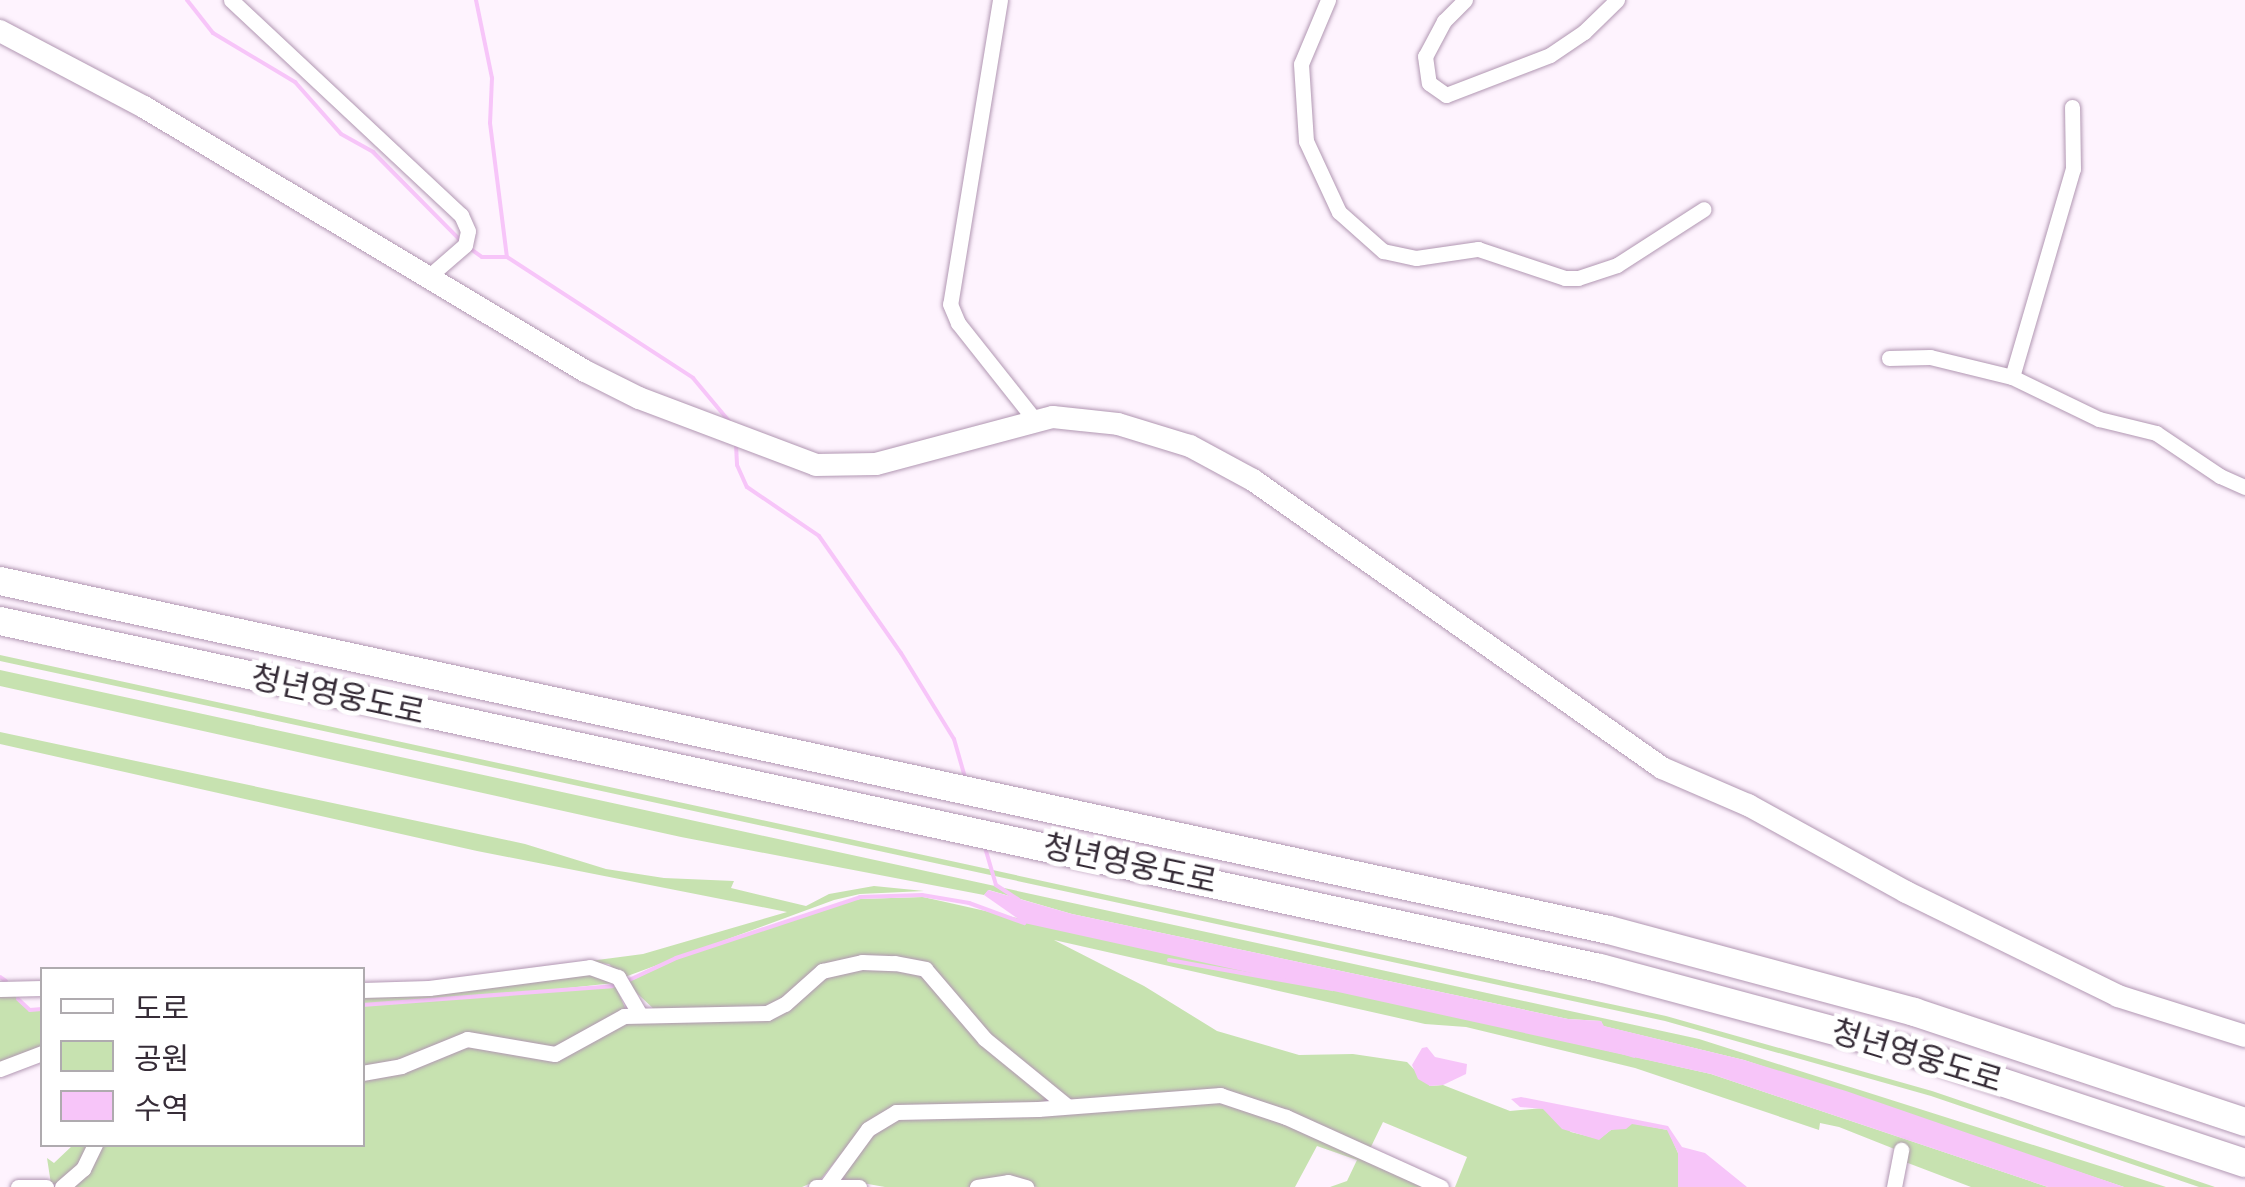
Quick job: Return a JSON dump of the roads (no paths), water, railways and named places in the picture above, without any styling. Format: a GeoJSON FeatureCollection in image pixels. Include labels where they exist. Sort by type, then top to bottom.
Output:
{"type":"FeatureCollection","features":[{"type":"Feature","properties":{"kind":"highway","name":"청년영웅도로"},"geometry":{"type":"LineString","coordinates":[[0,582],[1490,902],[1726,959],[1914,1012],[2245,1122]]}},
{"type":"Feature","properties":{"kind":"highway","name":"청년영웅도로"},"geometry":{"type":"LineString","coordinates":[[0,621],[997,835],[1699,992],[2002,1081],[2245,1163]]}},
{"type":"Feature","properties":{"kind":"main road"},"geometry":{"type":"LineString","coordinates":[[0,31],[144,107],[616,387],[816,465],[854,467],[1034,419],[1118,424],[1164,436],[1217,458],[1662,768],[1748,805],[1875,876],[2118,996],[2245,1036]]}},
{"type":"Feature","properties":{"kind":"street"},"geometry":{"type":"LineString","coordinates":[[231,0],[462,215],[468,231],[465,245],[428,278]]}},
{"type":"Feature","properties":{"kind":"street"},"geometry":{"type":"LineString","coordinates":[[1000,0],[950,304],[958,323],[1034,419]]}},
{"type":"Feature","properties":{"kind":"street"},"geometry":{"type":"LineString","coordinates":[[1328,0],[1301,64],[1306,140],[1340,212],[1383,252],[1416,258],[1478,248],[1565,278],[1578,278],[1617,265],[1704,209]]}},
{"type":"Feature","properties":{"kind":"street"},"geometry":{"type":"LineString","coordinates":[[1465,0],[1435,33],[1424,56],[1429,82],[1446,95],[1550,55],[1617,0]]}},
{"type":"Feature","properties":{"kind":"street"},"geometry":{"type":"LineString","coordinates":[[2012,377],[2073,169],[2072,107]]}},
{"type":"Feature","properties":{"kind":"street"},"geometry":{"type":"LineString","coordinates":[[1889,358],[1930,356],[2012,377],[2100,419],[2156,433],[2245,487]]}},
{"type":"Feature","properties":{"kind":"street"},"geometry":{"type":"LineString","coordinates":[[365,1073],[401,1066],[467,1038],[555,1054],[624,1016],[639,1013],[767,1014],[785,1004],[822,971],[862,962],[925,969],[985,1039],[1066,1106]]}},
{"type":"Feature","properties":{"kind":"street"},"geometry":{"type":"LineString","coordinates":[[365,990],[429,988],[590,966],[618,977],[639,1013]]}},
{"type":"Feature","properties":{"kind":"street"},"geometry":{"type":"LineString","coordinates":[[0,989],[40,988]]}},
{"type":"Feature","properties":{"kind":"street"},"geometry":{"type":"LineString","coordinates":[[0,1069],[40,1054]]}},
{"type":"Feature","properties":{"kind":"street"},"geometry":{"type":"LineString","coordinates":[[821,1186],[868,1128],[896,1112],[1220,1095],[1240,1098],[1442,1187]]}},
{"type":"Feature","properties":{"kind":"street"},"geometry":{"type":"LineString","coordinates":[[62,1187],[83,1169],[94,1147]]}},
{"type":"Feature","properties":{"kind":"street"},"geometry":{"type":"LineString","coordinates":[[1894,1187],[1901,1150]]}},
{"type":"Feature","properties":{"kind":"street"},"geometry":{"type":"LineString","coordinates":[[977,1187],[1008,1182],[1026,1187]]}},
{"type":"Feature","properties":{"kind":"street"},"geometry":{"type":"LineString","coordinates":[[821,1186],[859,1187]]}},
{"type":"Feature","properties":{"kind":"street"},"geometry":{"type":"LineString","coordinates":[[18,1187],[46,1187]]}},
{"type":"Feature","properties":{"kind":"water"},"geometry":{"type":"Polygon","coordinates":[[[988,890],[1072,914],[1568,1019],[1601,1021],[1604,1026],[1744,1060],[1846,1091],[2124,1187],[2048,1187],[1711,1074],[1024,923],[984,895],[988,890]]]}},
{"type":"Feature","properties":{"kind":"water"},"geometry":{"type":"Polygon","coordinates":[[[1427,1047],[1435,1057],[1467,1064],[1466,1074],[1443,1085],[1430,1086],[1418,1079],[1412,1065],[1422,1048],[1427,1047]]]}},
{"type":"Feature","properties":{"kind":"water"},"geometry":{"type":"Polygon","coordinates":[[[1521,1097],[1668,1126],[1682,1147],[1705,1153],[1747,1187],[1678,1187],[1678,1153],[1667,1130],[1632,1124],[1626,1129],[1611,1130],[1599,1140],[1562,1129],[1543,1109],[1520,1107],[1511,1099],[1521,1097]]]}},
{"type":"Feature","properties":{"kind":"waterway"},"geometry":{"type":"LineString","coordinates":[[187,0],[213,33],[295,82],[341,134],[373,152],[461,241]]}},
{"type":"Feature","properties":{"kind":"waterway"},"geometry":{"type":"LineString","coordinates":[[476,0],[492,78],[490,123],[507,257],[693,378],[729,421]]}},
{"type":"Feature","properties":{"kind":"waterway"},"geometry":{"type":"LineString","coordinates":[[468,247],[482,257],[506,257]]}},
{"type":"Feature","properties":{"kind":"waterway"},"geometry":{"type":"LineString","coordinates":[[736,445],[737,465],[747,487],[819,536],[901,653],[954,739],[965,777]]}},
{"type":"Feature","properties":{"kind":"waterway"},"geometry":{"type":"LineString","coordinates":[[984,844],[996,885],[1019,900]]}},
{"type":"Feature","properties":{"kind":"waterway"},"geometry":{"type":"LineString","coordinates":[[627,981],[676,958],[860,897],[922,895],[969,903],[1024,923]]}},
{"type":"Feature","properties":{"kind":"waterway"},"geometry":{"type":"LineString","coordinates":[[1169,960],[1332,989]]}},
{"type":"Feature","properties":{"kind":"waterway"},"geometry":{"type":"LineString","coordinates":[[0,977],[6,981]]}},
{"type":"Feature","properties":{"kind":"waterway"},"geometry":{"type":"LineString","coordinates":[[365,1005],[612,986]]}},
{"type":"Feature","properties":{"kind":"waterway"},"geometry":{"type":"LineString","coordinates":[[18,999],[30,1010],[40,1009]]}},
{"type":"Feature","properties":{"kind":"waterway"},"geometry":{"type":"LineString","coordinates":[[1446,1013],[1475,1019]]}},
{"type":"Feature","properties":{"kind":"waterway"},"geometry":{"type":"LineString","coordinates":[[1616,1050],[1634,1056]]}}]}
